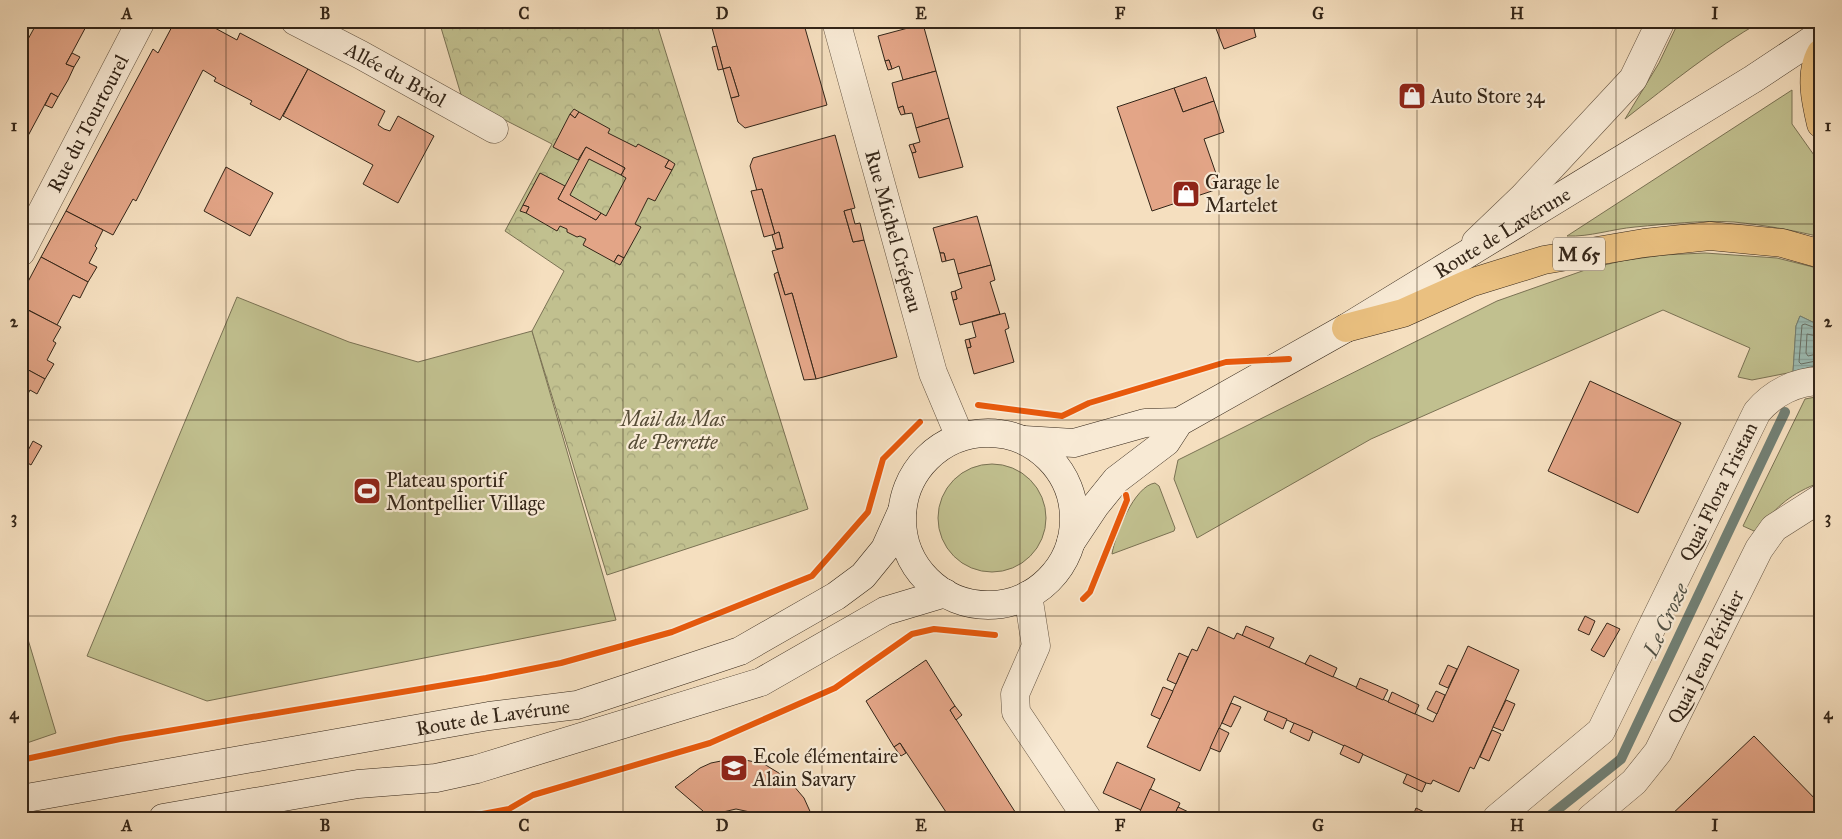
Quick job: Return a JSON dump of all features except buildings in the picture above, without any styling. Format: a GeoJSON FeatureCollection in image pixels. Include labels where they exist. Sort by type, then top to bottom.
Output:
{"type":"FeatureCollection","features":[{"type":"Feature","properties":{"kind":"main road","name":"Rue du Tourtourel"},"geometry":{"type":"LineString","coordinates":[[21,252],[141,21]]}},
{"type":"Feature","properties":{"kind":"main road","name":"Allée du Briol"},"geometry":{"type":"LineString","coordinates":[[295,21],[361,55],[494,129]]}},
{"type":"Feature","properties":{"kind":"main road","name":"Rue Michel Crépeau"},"geometry":{"type":"LineString","coordinates":[[836,21],[933,373],[960,437]]}},
{"type":"Feature","properties":{"kind":"main road"},"geometry":{"type":"LineString","coordinates":[[1458,260],[1524,196],[1633,79],[1661,21]]}},
{"type":"Feature","properties":{"kind":"main road","name":"Route de Lavérune"},"geometry":{"type":"LineString","coordinates":[[1071,542],[1095,506],[1116,480],[1166,442],[1179,422],[1346,328],[1753,79],[1821,34]]}},
{"type":"Feature","properties":{"kind":"main road"},"geometry":{"type":"LineString","coordinates":[[1821,53],[1815,76],[1815,99],[1821,124]]}},
{"type":"Feature","properties":{"kind":"main road","name":"M 65"},"geometry":{"type":"LineString","coordinates":[[1346,328],[1402,313],[1470,282],[1544,260],[1644,242],[1710,236],[1782,243],[1821,254]]}},
{"type":"Feature","properties":{"kind":"main road","name":"Quai Flora Tristan"},"geometry":{"type":"LineString","coordinates":[[1497,818],[1602,731],[1757,412],[1765,403],[1780,392],[1795,385],[1821,381]]}},
{"type":"Feature","properties":{"kind":"main road","name":"Route de Lavérune"},"geometry":{"type":"LineString","coordinates":[[1024,440],[1074,443],[1145,423],[1179,422]]}},
{"type":"Feature","properties":{"kind":"main road"},"geometry":{"type":"LineString","coordinates":[[982,433],[1003,434],[1024,440],[1044,453],[1060,472],[1070,494],[1074,518],[1071,542],[1062,563],[1048,581],[1028,595],[1001,604],[972,603],[945,593],[926,578],[911,558],[903,535],[902,511],[907,487],[920,465],[938,448],[960,437],[982,433]]}},
{"type":"Feature","properties":{"kind":"main road","name":"Quai Jean Péridier"},"geometry":{"type":"LineString","coordinates":[[1591,818],[1634,782],[1658,752],[1759,549],[1774,528],[1821,498]]}},
{"type":"Feature","properties":{"kind":"main road","name":"Route de Lavérune"},"geometry":{"type":"LineString","coordinates":[[21,799],[489,716],[577,705],[740,651],[836,596],[863,576],[885,549],[902,511]]}},
{"type":"Feature","properties":{"kind":"main road","name":"Route de Lavérune"},"geometry":{"type":"LineString","coordinates":[[163,818],[358,784],[436,778],[477,769],[761,682],[885,611],[945,593]]}},
{"type":"Feature","properties":{"kind":"main road"},"geometry":{"type":"LineString","coordinates":[[1028,595],[1036,646],[1015,694],[1016,712],[1087,818]]}},
{"type":"Feature","properties":{"kind":"green space","name":"Mail du Mas de Perrette"},"geometry":{"type":"Polygon","coordinates":[[[439,21],[656,21],[808,509],[607,575],[532,331],[564,271],[505,231],[552,144],[462,98],[439,21]]]}},
{"type":"Feature","properties":{"kind":"green space"},"geometry":{"type":"Polygon","coordinates":[[[1679,21],[1762,21],[1709,55],[1625,119],[1659,63],[1679,21]]]}},
{"type":"Feature","properties":{"kind":"green space"},"geometry":{"type":"Polygon","coordinates":[[[1792,90],[1792,124],[1821,165],[1821,237],[1767,226],[1734,222],[1660,225],[1567,236],[1792,90]]]}},
{"type":"Feature","properties":{"kind":"green space"},"geometry":{"type":"Polygon","coordinates":[[[1705,253],[1777,258],[1821,269],[1821,326],[1800,316],[1796,326],[1793,372],[1752,380],[1738,377],[1750,348],[1663,310],[1371,439],[1197,538],[1174,479],[1178,460],[1497,301],[1588,269],[1621,261],[1663,255],[1705,253]]]}},
{"type":"Feature","properties":{"kind":"green space","name":"Plateau sportif Montpellier Village"},"geometry":{"type":"Polygon","coordinates":[[[237,297],[349,342],[418,362],[532,331],[616,620],[207,701],[87,656],[237,297]]]}},
{"type":"Feature","properties":{"kind":"green space"},"geometry":{"type":"Polygon","coordinates":[[[1821,396],[1821,482],[1785,501],[1758,530],[1754,531],[1743,526],[1805,399],[1821,396]]]}},
{"type":"Feature","properties":{"kind":"green space"},"geometry":{"type":"Polygon","coordinates":[[[992,464],[1013,468],[1030,480],[1042,497],[1046,518],[1042,539],[1030,556],[1013,568],[992,572],[971,568],[954,556],[942,539],[938,518],[942,497],[954,480],[971,468],[992,464]]]}},
{"type":"Feature","properties":{"kind":"green space"},"geometry":{"type":"Polygon","coordinates":[[[1155,483],[1159,486],[1175,528],[1174,531],[1112,554],[1121,524],[1133,502],[1147,486],[1155,483]]]}},
{"type":"Feature","properties":{"kind":"green space"},"geometry":{"type":"Polygon","coordinates":[[[21,616],[56,733],[21,745],[21,616]]]}},
{"type":"Feature","properties":{"kind":"water"},"geometry":{"type":"Polygon","coordinates":[[[1800,316],[1821,326],[1821,364],[1793,372],[1796,326],[1800,316]]]}},
{"type":"Feature","properties":{"kind":"waterway","name":"Le Croze"},"geometry":{"type":"LineString","coordinates":[[1547,818],[1621,759],[1785,412]]}},
{"type":"Feature","properties":{"kind":"cycle path"},"geometry":{"type":"LineString","coordinates":[[978,405],[1062,416],[1089,403],[1226,362],[1289,359]]}},
{"type":"Feature","properties":{"kind":"cycle path"},"geometry":{"type":"LineString","coordinates":[[21,760],[120,739],[486,678],[561,663],[672,632],[812,576],[868,512],[883,459],[920,422]]}},
{"type":"Feature","properties":{"kind":"cycle path"},"geometry":{"type":"LineString","coordinates":[[1083,599],[1090,592],[1127,500],[1126,495]]}},
{"type":"Feature","properties":{"kind":"cycle path"},"geometry":{"type":"LineString","coordinates":[[461,818],[509,809],[533,795],[710,743],[835,688],[912,634],[934,629],[995,635]]}},
{"type":"Feature","properties":{"kind":"place","name":"Auto Store 34"},"geometry":{"type":"Point","coordinates":[1412,96]}},
{"type":"Feature","properties":{"kind":"place","name":"Garage le Martelet"},"geometry":{"type":"Point","coordinates":[1186,194]}},
{"type":"Feature","properties":{"kind":"place","name":"Plateau sportif Montpellier Village"},"geometry":{"type":"Point","coordinates":[367,491]}},
{"type":"Feature","properties":{"kind":"place","name":"Ecole élémentaire Alain Savary"},"geometry":{"type":"Point","coordinates":[734,768]}}]}
